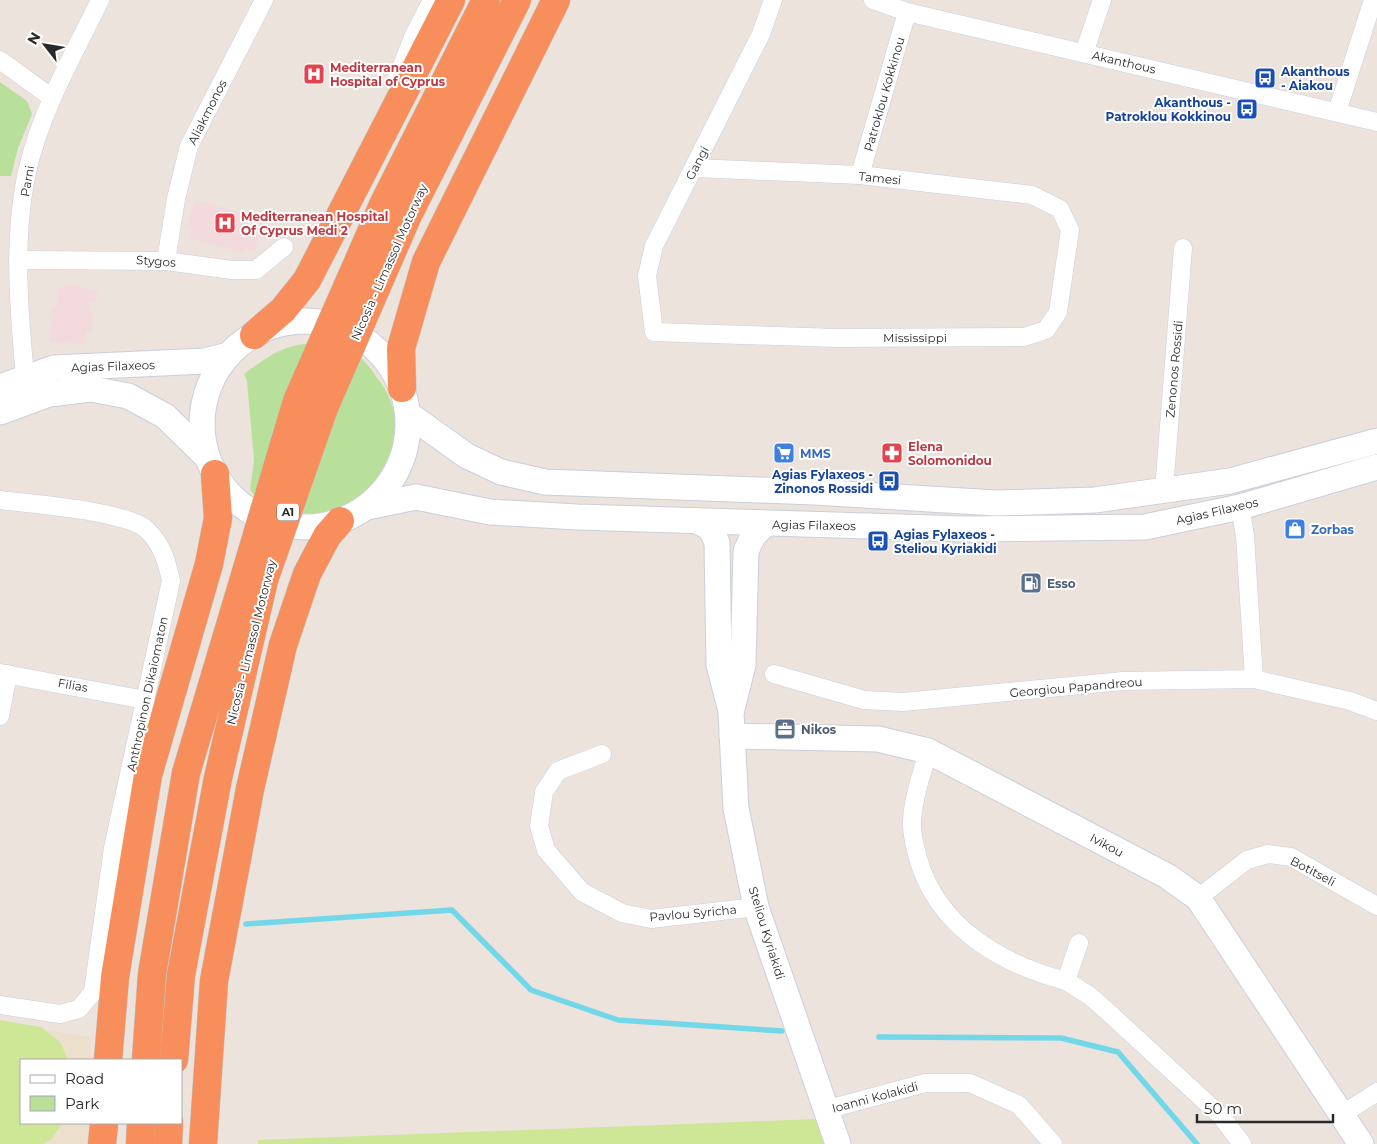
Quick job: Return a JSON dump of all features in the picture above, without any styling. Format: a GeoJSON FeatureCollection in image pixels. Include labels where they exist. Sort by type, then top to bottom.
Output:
{"type":"FeatureCollection","features":[{"type":"Feature","properties":{"kind":"highway"},"geometry":{"type":"LineString","coordinates":[[254,335],[283,310],[307,280],[451,0]]}},
{"type":"Feature","properties":{"kind":"highway","name":"Nicosia - Limassol Motorway"},"geometry":{"type":"LineString","coordinates":[[146,1059],[152,974],[186,773],[297,401],[384,203],[486,0]]}},
{"type":"Feature","properties":{"kind":"highway","name":"Nicosia - Limassol Motorway"},"geometry":{"type":"LineString","coordinates":[[174,1059],[181,975],[216,788],[264,580],[324,408],[408,215],[517,0]]}},
{"type":"Feature","properties":{"kind":"highway"},"geometry":{"type":"LineString","coordinates":[[402,388],[401,348],[426,262],[556,0]]}},
{"type":"Feature","properties":{"kind":"highway"},"geometry":{"type":"LineString","coordinates":[[108,1059],[115,976],[148,774],[209,564],[218,518],[211,466]]}},
{"type":"Feature","properties":{"kind":"highway"},"geometry":{"type":"LineString","coordinates":[[203,1144],[214,981],[252,779],[283,645],[308,574],[327,536],[340,521]]}},
{"type":"Feature","properties":{"kind":"highway"},"geometry":{"type":"LineString","coordinates":[[102,1144],[104,1124]]}},
{"type":"Feature","properties":{"kind":"highway"},"geometry":{"type":"LineString","coordinates":[[140,1144],[142,1124]]}},
{"type":"Feature","properties":{"kind":"highway"},"geometry":{"type":"LineString","coordinates":[[168,1144],[169,1124]]}},
{"type":"Feature","properties":{"kind":"main road"},"geometry":{"type":"LineString","coordinates":[[211,466],[202,421],[210,386],[229,355],[254,335],[287,322],[322,322],[355,333],[383,355],[402,388],[408,414],[407,441],[400,466],[386,489],[367,507]]}},
{"type":"Feature","properties":{"kind":"main road","name":"Agias Filaxeos"},"geometry":{"type":"LineString","coordinates":[[0,387],[25,376],[54,368],[206,362],[229,355]]}},
{"type":"Feature","properties":{"kind":"main road","name":"Agias Filaxeos"},"geometry":{"type":"LineString","coordinates":[[0,412],[49,394],[92,389],[128,396],[165,416],[211,466],[234,499],[259,517],[285,526],[313,527],[340,521],[367,507],[416,497],[490,512],[765,524],[966,529],[1145,527],[1240,507],[1377,467]]}},
{"type":"Feature","properties":{"kind":"main road"},"geometry":{"type":"LineString","coordinates":[[408,414],[467,456],[502,472],[546,482],[814,492],[996,503],[1095,500],[1230,481],[1377,441]]}},
{"type":"Feature","properties":{"kind":"main road","name":"Steliou Kyriakidi"},"geometry":{"type":"LineString","coordinates":[[697,521],[711,528],[718,543],[719,665],[732,724],[736,808],[756,907],[838,1144]]}},
{"type":"Feature","properties":{"kind":"main road","name":"Steliou Kyriakidi"},"geometry":{"type":"LineString","coordinates":[[732,724],[743,665],[746,551],[753,536],[765,524]]}},
{"type":"Feature","properties":{"kind":"main road","name":"Ivikou"},"geometry":{"type":"LineString","coordinates":[[732,724],[878,739],[928,750],[1167,876],[1198,898],[1361,1144]]}},
{"type":"Feature","properties":{"kind":"street","name":"Parni"},"geometry":{"type":"LineString","coordinates":[[25,376],[20,334],[18,260],[21,217],[33,146],[52,98],[100,0]]}},
{"type":"Feature","properties":{"kind":"street","name":"Aliakmonos"},"geometry":{"type":"LineString","coordinates":[[166,261],[176,199],[189,146],[264,0]]}},
{"type":"Feature","properties":{"kind":"street"},"geometry":{"type":"LineString","coordinates":[[355,188],[414,35],[432,0]]}},
{"type":"Feature","properties":{"kind":"street","name":"Gangi"},"geometry":{"type":"LineString","coordinates":[[654,332],[648,276],[654,246],[761,34],[773,0]]}},
{"type":"Feature","properties":{"kind":"street","name":"Akanthous"},"geometry":{"type":"LineString","coordinates":[[873,0],[907,12],[1377,122]]}},
{"type":"Feature","properties":{"kind":"street"},"geometry":{"type":"LineString","coordinates":[[1084,53],[1102,0]]}},
{"type":"Feature","properties":{"kind":"street"},"geometry":{"type":"LineString","coordinates":[[1337,112],[1373,0]]}},
{"type":"Feature","properties":{"kind":"street","name":"Patroklou Kokkinou"},"geometry":{"type":"LineString","coordinates":[[860,175],[907,12]]}},
{"type":"Feature","properties":{"kind":"street"},"geometry":{"type":"LineString","coordinates":[[0,60],[52,98]]}},
{"type":"Feature","properties":{"kind":"street","name":"Tamesi"},"geometry":{"type":"LineString","coordinates":[[695,168],[860,175],[1032,195],[1060,208]]}},
{"type":"Feature","properties":{"kind":"street","name":"Mississippi"},"geometry":{"type":"LineString","coordinates":[[654,332],[836,338],[1024,337],[1046,330],[1058,312],[1070,230],[1060,208]]}},
{"type":"Feature","properties":{"kind":"street","name":"Stygos"},"geometry":{"type":"LineString","coordinates":[[18,260],[166,261],[232,270],[256,270],[284,247]]}},
{"type":"Feature","properties":{"kind":"street","name":"Zenonos Rossidi"},"geometry":{"type":"LineString","coordinates":[[1164,490],[1183,248]]}},
{"type":"Feature","properties":{"kind":"street","name":"Anthropinon Dikaiomaton"},"geometry":{"type":"LineString","coordinates":[[0,500],[122,518],[146,529],[165,553],[172,581],[113,848],[93,992],[79,1009],[60,1014],[0,1005]]}},
{"type":"Feature","properties":{"kind":"street"},"geometry":{"type":"LineString","coordinates":[[1240,507],[1244,536],[1254,680]]}},
{"type":"Feature","properties":{"kind":"street"},"geometry":{"type":"LineString","coordinates":[[0,716],[4,674]]}},
{"type":"Feature","properties":{"kind":"street","name":"Filias"},"geometry":{"type":"LineString","coordinates":[[4,674],[145,700]]}},
{"type":"Feature","properties":{"kind":"street","name":"Georgiou Papandreou"},"geometry":{"type":"LineString","coordinates":[[774,674],[864,700],[904,702],[1123,681],[1254,680],[1350,701],[1377,711]]}},
{"type":"Feature","properties":{"kind":"street"},"geometry":{"type":"LineString","coordinates":[[928,750],[915,797],[912,823],[922,875],[935,899],[964,932],[1006,960],[1034,972],[1066,981],[1096,1001],[1221,1116],[1242,1144]]}},
{"type":"Feature","properties":{"kind":"street","name":"Pavlou Syricha"},"geometry":{"type":"LineString","coordinates":[[602,754],[558,771],[544,792],[539,826],[546,850],[582,892],[622,913],[651,919],[756,907]]}},
{"type":"Feature","properties":{"kind":"street","name":"Botitseli"},"geometry":{"type":"LineString","coordinates":[[1198,898],[1247,860],[1268,854],[1291,857],[1377,906]]}},
{"type":"Feature","properties":{"kind":"street"},"geometry":{"type":"LineString","coordinates":[[1066,981],[1079,943]]}},
{"type":"Feature","properties":{"kind":"street","name":"Ioanni Kolakidi"},"geometry":{"type":"LineString","coordinates":[[825,1110],[925,1083],[970,1083],[1019,1105],[1053,1144]]}},
{"type":"Feature","properties":{"kind":"street"},"geometry":{"type":"LineString","coordinates":[[1341,1115],[1377,1092]]}},
{"type":"Feature","properties":{"kind":"shaded area","name":"Mediterranean Hospital Of Cyprus Medi 2"},"geometry":{"type":"Polygon","coordinates":[[[195,200],[263,219],[255,251],[245,248],[243,253],[189,238],[191,229],[187,227],[195,200]]]}},
{"type":"Feature","properties":{"kind":"shaded area"},"geometry":{"type":"Polygon","coordinates":[[[73,285],[90,291],[98,290],[96,302],[89,302],[89,311],[94,311],[92,332],[86,332],[83,344],[49,342],[53,308],[56,308],[58,288],[73,285]]]}},
{"type":"Feature","properties":{"kind":"shaded area"},"geometry":{"type":"Polygon","coordinates":[[[0,1022],[91,1037],[90,1059],[20,1059],[20,1124],[89,1124],[88,1144],[0,1144],[0,1022]]]}},
{"type":"Feature","properties":{"kind":"green space"},"geometry":{"type":"Polygon","coordinates":[[[0,82],[27,101],[32,114],[18,148],[11,176],[0,176],[0,82]]]}},
{"type":"Feature","properties":{"kind":"green space"},"geometry":{"type":"Polygon","coordinates":[[[320,342],[345,350],[359,357],[373,372],[392,403],[396,424],[395,445],[388,464],[378,481],[363,496],[345,508],[324,515],[298,519],[265,503],[250,490],[254,460],[247,381],[244,374],[279,351],[297,345],[320,342]]]}},
{"type":"Feature","properties":{"kind":"green space"},"geometry":{"type":"Polygon","coordinates":[[[0,1020],[41,1027],[60,1042],[68,1059],[20,1059],[20,1124],[61,1124],[52,1139],[43,1144],[0,1144],[0,1020]]]}},
{"type":"Feature","properties":{"kind":"green space"},"geometry":{"type":"Polygon","coordinates":[[[818,1119],[829,1144],[258,1144],[258,1140],[818,1119]]]}},
{"type":"Feature","properties":{"kind":"waterway"},"geometry":{"type":"LineString","coordinates":[[246,924],[452,910],[531,990],[618,1020],[782,1031]]}},
{"type":"Feature","properties":{"kind":"waterway"},"geometry":{"type":"LineString","coordinates":[[879,1037],[1061,1038],[1118,1052],[1197,1144]]}},
{"type":"Feature","properties":{"kind":"place","name":"Mediterranean Hospital of Cyprus"},"geometry":{"type":"Point","coordinates":[314,74]}},
{"type":"Feature","properties":{"kind":"place","name":"Akanthous - Aiakou"},"geometry":{"type":"Point","coordinates":[1265,78]}},
{"type":"Feature","properties":{"kind":"place","name":"Akanthous - Patroklou Kokkinou"},"geometry":{"type":"Point","coordinates":[1247,109]}},
{"type":"Feature","properties":{"kind":"place","name":"Mediterranean Hospital Of Cyprus Medi 2"},"geometry":{"type":"Point","coordinates":[225,223]}},
{"type":"Feature","properties":{"kind":"place","name":"MMS"},"geometry":{"type":"Point","coordinates":[784,453]}},
{"type":"Feature","properties":{"kind":"place","name":"Elena Solomonidou"},"geometry":{"type":"Point","coordinates":[892,453]}},
{"type":"Feature","properties":{"kind":"place","name":"Agias Fylaxeos - Zinonos Rossidi"},"geometry":{"type":"Point","coordinates":[889,481]}},
{"type":"Feature","properties":{"kind":"place","name":"Zorbas"},"geometry":{"type":"Point","coordinates":[1295,529]}},
{"type":"Feature","properties":{"kind":"place","name":"Agias Fylaxeos - Steliou Kyriakidi"},"geometry":{"type":"Point","coordinates":[878,541]}},
{"type":"Feature","properties":{"kind":"place","name":"Esso"},"geometry":{"type":"Point","coordinates":[1031,583]}},
{"type":"Feature","properties":{"kind":"place","name":"Nikos"},"geometry":{"type":"Point","coordinates":[785,729]}}]}
